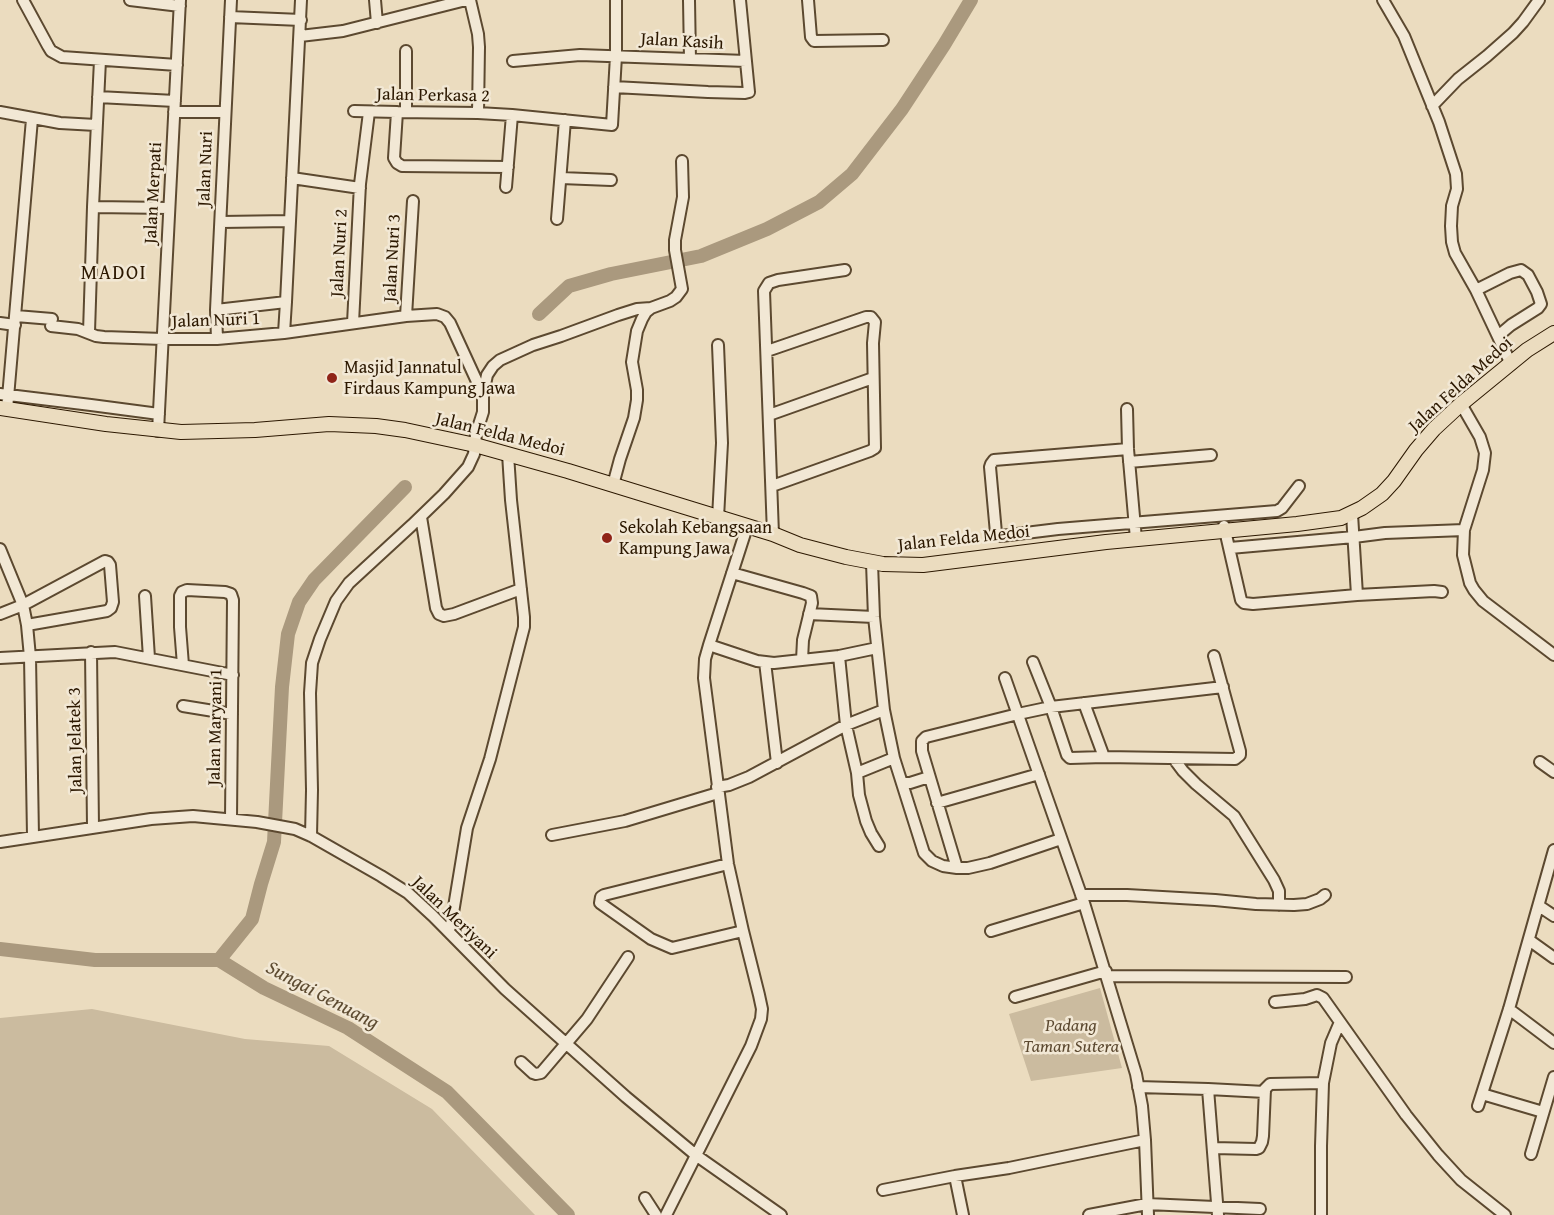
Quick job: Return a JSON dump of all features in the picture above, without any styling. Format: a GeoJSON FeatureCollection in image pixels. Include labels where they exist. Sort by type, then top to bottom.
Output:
{"type":"FeatureCollection","features":[{"type":"Feature","properties":{"kind":"main road","name":"Jalan Felda Medoi"},"geometry":{"type":"LineString","coordinates":[[4,402],[106,424],[158,431],[209,432],[320,424],[350,424],[405,430],[475,445],[568,471],[773,534],[800,545],[846,557],[872,563],[923,565],[1136,539],[1330,520],[1352,514],[1371,503],[1388,488],[1425,439],[1461,404],[1540,341],[1554,333]]}},
{"type":"Feature","properties":{"kind":"street"},"geometry":{"type":"LineString","coordinates":[[23,0],[51,51],[62,57],[177,65]]}},
{"type":"Feature","properties":{"kind":"street"},"geometry":{"type":"LineString","coordinates":[[130,0],[180,3]]}},
{"type":"Feature","properties":{"kind":"street","name":"Jalan Nuri"},"geometry":{"type":"LineString","coordinates":[[217,339],[216,310],[231,0]]}},
{"type":"Feature","properties":{"kind":"street","name":"Jalan Nuri 1"},"geometry":{"type":"LineString","coordinates":[[0,323],[15,321],[51,323],[78,328],[104,337],[217,339],[284,333],[301,0]]}},
{"type":"Feature","properties":{"kind":"street"},"geometry":{"type":"LineString","coordinates":[[375,0],[377,23]]}},
{"type":"Feature","properties":{"kind":"street"},"geometry":{"type":"LineString","coordinates":[[300,36],[343,31],[377,23],[424,6],[468,0],[478,34],[478,113]]}},
{"type":"Feature","properties":{"kind":"street"},"geometry":{"type":"LineString","coordinates":[[616,0],[614,87],[745,93],[749,92],[740,0]]}},
{"type":"Feature","properties":{"kind":"street"},"geometry":{"type":"LineString","coordinates":[[688,0],[690,59]]}},
{"type":"Feature","properties":{"kind":"street"},"geometry":{"type":"LineString","coordinates":[[808,0],[811,37],[814,41],[883,40]]}},
{"type":"Feature","properties":{"kind":"street"},"geometry":{"type":"LineString","coordinates":[[1383,0],[1404,36],[1439,122],[1458,181],[1452,206],[1452,243],[1455,253],[1476,290],[1510,364]]}},
{"type":"Feature","properties":{"kind":"street"},"geometry":{"type":"LineString","coordinates":[[1432,106],[1458,79],[1514,33],[1539,0]]}},
{"type":"Feature","properties":{"kind":"street","name":"Jalan Merpati"},"geometry":{"type":"LineString","coordinates":[[158,431],[180,3]]}},
{"type":"Feature","properties":{"kind":"street"},"geometry":{"type":"LineString","coordinates":[[230,17],[301,20]]}},
{"type":"Feature","properties":{"kind":"street"},"geometry":{"type":"LineString","coordinates":[[406,51],[402,112],[394,158],[397,164],[402,166],[508,167]]}},
{"type":"Feature","properties":{"kind":"street","name":"Jalan Kasih"},"geometry":{"type":"LineString","coordinates":[[513,61],[580,55],[746,61]]}},
{"type":"Feature","properties":{"kind":"street"},"geometry":{"type":"LineString","coordinates":[[88,332],[100,60]]}},
{"type":"Feature","properties":{"kind":"street","name":"Jalan Perkasa 2"},"geometry":{"type":"LineString","coordinates":[[354,111],[478,113],[612,125],[614,87]]}},
{"type":"Feature","properties":{"kind":"street"},"geometry":{"type":"LineString","coordinates":[[98,97],[225,112]]}},
{"type":"Feature","properties":{"kind":"street"},"geometry":{"type":"LineString","coordinates":[[0,112],[60,123],[96,125]]}},
{"type":"Feature","properties":{"kind":"street","name":"Jalan Nuri 2"},"geometry":{"type":"LineString","coordinates":[[354,323],[360,186],[369,112]]}},
{"type":"Feature","properties":{"kind":"street"},"geometry":{"type":"LineString","coordinates":[[506,187],[512,115]]}},
{"type":"Feature","properties":{"kind":"street"},"geometry":{"type":"LineString","coordinates":[[32,119],[15,321],[4,402],[91,405],[159,414]]}},
{"type":"Feature","properties":{"kind":"street"},"geometry":{"type":"LineString","coordinates":[[557,219],[565,120]]}},
{"type":"Feature","properties":{"kind":"street"},"geometry":{"type":"LineString","coordinates":[[613,486],[638,400],[632,362],[642,319],[646,312],[670,301],[682,289],[675,240],[683,197],[682,161]]}},
{"type":"Feature","properties":{"kind":"street"},"geometry":{"type":"LineString","coordinates":[[292,178],[360,186]]}},
{"type":"Feature","properties":{"kind":"street"},"geometry":{"type":"LineString","coordinates":[[561,178],[611,180]]}},
{"type":"Feature","properties":{"kind":"street","name":"Jalan Nuri 3"},"geometry":{"type":"LineString","coordinates":[[406,316],[413,201]]}},
{"type":"Feature","properties":{"kind":"street"},"geometry":{"type":"LineString","coordinates":[[93,207],[169,208]]}},
{"type":"Feature","properties":{"kind":"street"},"geometry":{"type":"LineString","coordinates":[[221,222],[290,221]]}},
{"type":"Feature","properties":{"kind":"street"},"geometry":{"type":"LineString","coordinates":[[773,534],[764,296],[766,285],[778,280],[845,270]]}},
{"type":"Feature","properties":{"kind":"street"},"geometry":{"type":"LineString","coordinates":[[1476,290],[1521,270],[1528,275],[1537,292],[1541,304],[1538,308],[1498,336]]}},
{"type":"Feature","properties":{"kind":"street"},"geometry":{"type":"LineString","coordinates":[[216,310],[286,302]]}},
{"type":"Feature","properties":{"kind":"street"},"geometry":{"type":"LineString","coordinates":[[311,836],[310,693],[312,663],[336,602],[349,583],[420,517],[468,467],[483,412],[483,394],[487,375],[493,366],[500,360],[533,345],[637,309],[651,309]]}},
{"type":"Feature","properties":{"kind":"street"},"geometry":{"type":"LineString","coordinates":[[284,333],[406,316],[431,314],[445,317],[450,323],[483,394]]}},
{"type":"Feature","properties":{"kind":"street"},"geometry":{"type":"LineString","coordinates":[[767,351],[869,316],[875,322],[873,378],[876,444],[874,449],[772,486]]}},
{"type":"Feature","properties":{"kind":"street"},"geometry":{"type":"LineString","coordinates":[[718,345],[722,443],[718,518]]}},
{"type":"Feature","properties":{"kind":"street"},"geometry":{"type":"LineString","coordinates":[[769,415],[873,378]]}},
{"type":"Feature","properties":{"kind":"street"},"geometry":{"type":"LineString","coordinates":[[1461,404],[1477,430],[1485,453],[1483,470],[1463,540],[1465,564],[1474,590],[1490,608],[1554,655]]}},
{"type":"Feature","properties":{"kind":"street"},"geometry":{"type":"LineString","coordinates":[[1127,409],[1136,539]]}},
{"type":"Feature","properties":{"kind":"street"},"geometry":{"type":"LineString","coordinates":[[1128,449],[994,460],[990,467],[997,535],[1279,511],[1299,486]]}},
{"type":"Feature","properties":{"kind":"street"},"geometry":{"type":"LineString","coordinates":[[448,931],[451,925],[467,828],[490,759],[524,627],[508,454]]}},
{"type":"Feature","properties":{"kind":"street"},"geometry":{"type":"LineString","coordinates":[[1129,462],[1211,455]]}},
{"type":"Feature","properties":{"kind":"street"},"geometry":{"type":"LineString","coordinates":[[1352,514],[1358,595]]}},
{"type":"Feature","properties":{"kind":"street"},"geometry":{"type":"LineString","coordinates":[[1223,516],[1240,600],[1244,603],[1442,592]]}},
{"type":"Feature","properties":{"kind":"street"},"geometry":{"type":"LineString","coordinates":[[420,517],[439,614],[454,615],[521,589]]}},
{"type":"Feature","properties":{"kind":"street"},"geometry":{"type":"LineString","coordinates":[[666,1215],[751,1046],[761,1019],[762,1009],[728,864],[704,678],[705,659],[747,527]]}},
{"type":"Feature","properties":{"kind":"street"},"geometry":{"type":"LineString","coordinates":[[1230,548],[1385,532],[1464,530]]}},
{"type":"Feature","properties":{"kind":"street"},"geometry":{"type":"LineString","coordinates":[[0,549],[23,605],[27,625],[30,657],[33,836]]}},
{"type":"Feature","properties":{"kind":"street"},"geometry":{"type":"LineString","coordinates":[[0,614],[23,605],[105,561],[108,562],[110,565],[111,608],[107,611],[27,625]]}},
{"type":"Feature","properties":{"kind":"street"},"geometry":{"type":"LineString","coordinates":[[872,563],[874,617],[884,710],[894,759],[924,853],[936,864],[957,868],[990,863],[1061,839]]}},
{"type":"Feature","properties":{"kind":"street"},"geometry":{"type":"LineString","coordinates":[[732,573],[808,594],[812,599],[803,640],[802,660]]}},
{"type":"Feature","properties":{"kind":"street","name":"Jalan Maryani 1"},"geometry":{"type":"LineString","coordinates":[[183,665],[180,596],[187,590],[231,594],[233,600],[231,819]]}},
{"type":"Feature","properties":{"kind":"street"},"geometry":{"type":"LineString","coordinates":[[145,596],[149,657]]}},
{"type":"Feature","properties":{"kind":"street"},"geometry":{"type":"LineString","coordinates":[[809,614],[874,617]]}},
{"type":"Feature","properties":{"kind":"street"},"geometry":{"type":"LineString","coordinates":[[709,645],[774,663],[839,656],[878,648]]}},
{"type":"Feature","properties":{"kind":"street","name":"Jalan Jelatek 3"},"geometry":{"type":"LineString","coordinates":[[91,652],[93,827]]}},
{"type":"Feature","properties":{"kind":"street"},"geometry":{"type":"LineString","coordinates":[[0,658],[115,652],[233,675]]}},
{"type":"Feature","properties":{"kind":"street"},"geometry":{"type":"LineString","coordinates":[[839,656],[846,725],[857,773],[859,795],[870,832],[879,846]]}},
{"type":"Feature","properties":{"kind":"street"},"geometry":{"type":"LineString","coordinates":[[1033,662],[1068,757],[1072,759],[1104,757],[1232,760],[1240,755],[1240,751],[1214,656]]}},
{"type":"Feature","properties":{"kind":"street"},"geometry":{"type":"LineString","coordinates":[[765,662],[777,763]]}},
{"type":"Feature","properties":{"kind":"street"},"geometry":{"type":"LineString","coordinates":[[1005,678],[1083,899],[1133,1063],[1142,1106],[1148,1210]]}},
{"type":"Feature","properties":{"kind":"street"},"geometry":{"type":"LineString","coordinates":[[957,868],[921,747],[926,737],[1051,707],[1223,687]]}},
{"type":"Feature","properties":{"kind":"street"},"geometry":{"type":"LineString","coordinates":[[1084,704],[1104,757]]}},
{"type":"Feature","properties":{"kind":"street"},"geometry":{"type":"LineString","coordinates":[[183,706],[232,714]]}},
{"type":"Feature","properties":{"kind":"street"},"geometry":{"type":"LineString","coordinates":[[552,835],[625,821],[718,790],[777,763],[846,725],[884,710]]}},
{"type":"Feature","properties":{"kind":"street"},"geometry":{"type":"LineString","coordinates":[[857,773],[894,759]]}},
{"type":"Feature","properties":{"kind":"street"},"geometry":{"type":"LineString","coordinates":[[1174,759],[1196,784],[1234,816],[1274,880],[1279,891],[1279,905]]}},
{"type":"Feature","properties":{"kind":"street"},"geometry":{"type":"LineString","coordinates":[[1540,762],[1554,772]]}},
{"type":"Feature","properties":{"kind":"street"},"geometry":{"type":"LineString","coordinates":[[937,803],[1039,774]]}},
{"type":"Feature","properties":{"kind":"street"},"geometry":{"type":"LineString","coordinates":[[902,783],[929,777]]}},
{"type":"Feature","properties":{"kind":"street","name":"Jalan Meriyani"},"geometry":{"type":"LineString","coordinates":[[0,842],[183,816],[207,816],[258,822],[295,829],[311,836],[408,893],[491,976],[626,1097],[697,1156],[781,1215]]}},
{"type":"Feature","properties":{"kind":"street"},"geometry":{"type":"LineString","coordinates":[[1478,1106],[1509,1009],[1554,850]]}},
{"type":"Feature","properties":{"kind":"street"},"geometry":{"type":"LineString","coordinates":[[728,864],[604,895],[600,903],[651,939],[672,948],[742,931]]}},
{"type":"Feature","properties":{"kind":"street"},"geometry":{"type":"LineString","coordinates":[[991,931],[1097,894],[1279,905],[1307,904],[1325,895]]}},
{"type":"Feature","properties":{"kind":"street"},"geometry":{"type":"LineString","coordinates":[[1539,906],[1554,916]]}},
{"type":"Feature","properties":{"kind":"street"},"geometry":{"type":"LineString","coordinates":[[1529,940],[1554,958]]}},
{"type":"Feature","properties":{"kind":"street"},"geometry":{"type":"LineString","coordinates":[[521,1062],[533,1073],[539,1074],[567,1044],[628,957]]}},
{"type":"Feature","properties":{"kind":"street"},"geometry":{"type":"LineString","coordinates":[[1015,997],[1106,974],[1346,977]]}},
{"type":"Feature","properties":{"kind":"street"},"geometry":{"type":"LineString","coordinates":[[1275,1002],[1305,999],[1317,995],[1326,1002],[1406,1115],[1438,1155],[1461,1180],[1505,1215]]}},
{"type":"Feature","properties":{"kind":"street"},"geometry":{"type":"LineString","coordinates":[[1509,1009],[1554,1043]]}},
{"type":"Feature","properties":{"kind":"street"},"geometry":{"type":"LineString","coordinates":[[1321,1215],[1323,1083],[1331,1043],[1340,1022]]}},
{"type":"Feature","properties":{"kind":"street"},"geometry":{"type":"LineString","coordinates":[[1531,1154],[1554,1077]]}},
{"type":"Feature","properties":{"kind":"street"},"geometry":{"type":"LineString","coordinates":[[1214,1148],[1258,1148],[1263,1136],[1266,1086],[1276,1083],[1323,1083]]}},
{"type":"Feature","properties":{"kind":"street"},"geometry":{"type":"LineString","coordinates":[[1138,1087],[1265,1092]]}},
{"type":"Feature","properties":{"kind":"street"},"geometry":{"type":"LineString","coordinates":[[1208,1089],[1218,1211]]}},
{"type":"Feature","properties":{"kind":"street"},"geometry":{"type":"LineString","coordinates":[[1482,1094],[1543,1112]]}},
{"type":"Feature","properties":{"kind":"street"},"geometry":{"type":"LineString","coordinates":[[883,1190],[1145,1140]]}},
{"type":"Feature","properties":{"kind":"street"},"geometry":{"type":"LineString","coordinates":[[955,1176],[963,1215]]}},
{"type":"Feature","properties":{"kind":"street"},"geometry":{"type":"LineString","coordinates":[[645,1198],[656,1215]]}},
{"type":"Feature","properties":{"kind":"street"},"geometry":{"type":"LineString","coordinates":[[1089,1215],[1148,1210],[1260,1209]]}},
{"type":"Feature","properties":{"kind":"green space","name":"Padang Taman Sutera"},"geometry":{"type":"Polygon","coordinates":[[[1100,988],[1122,1068],[1031,1081],[1009,1014],[1100,988]]]}},
{"type":"Feature","properties":{"kind":"green space"},"geometry":{"type":"Polygon","coordinates":[[[92,1009],[245,1039],[329,1046],[432,1109],[535,1215],[0,1215],[0,1018],[92,1009]]]}},
{"type":"Feature","properties":{"kind":"waterway"},"geometry":{"type":"LineString","coordinates":[[539,314],[569,286],[611,274],[701,256],[767,229],[819,202],[852,174],[902,109],[971,0]]}},
{"type":"Feature","properties":{"kind":"waterway"},"geometry":{"type":"LineString","coordinates":[[219,960],[252,919],[274,842],[282,687],[288,634],[299,602],[314,580],[405,487]]}},
{"type":"Feature","properties":{"kind":"waterway","name":"Sungai Genuang"},"geometry":{"type":"LineString","coordinates":[[0,949],[95,960],[219,960],[264,988],[348,1028],[447,1092],[568,1215]]}},
{"type":"Feature","properties":{"kind":"place","name":"Masjid Jannatul Firdaus Kampung Jawa"},"geometry":{"type":"Point","coordinates":[332,378]}},
{"type":"Feature","properties":{"kind":"place","name":"Sekolah Kebangsaan Kampung Jawa"},"geometry":{"type":"Point","coordinates":[607,538]}},
{"type":"Feature","properties":{"kind":"district","name":"MADOI"},"geometry":{"type":"Point","coordinates":[114,274]}}]}
